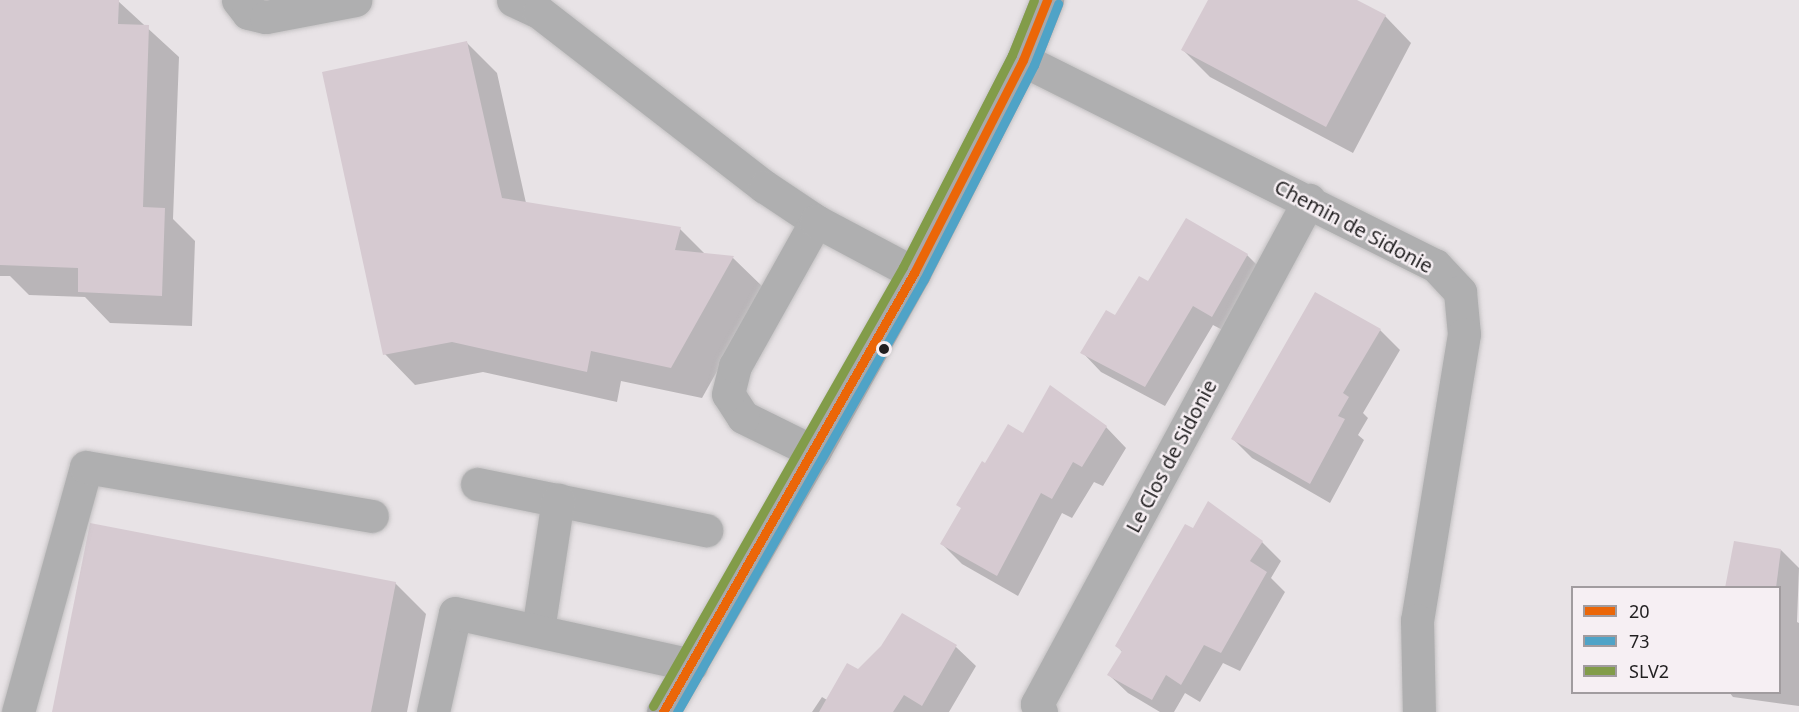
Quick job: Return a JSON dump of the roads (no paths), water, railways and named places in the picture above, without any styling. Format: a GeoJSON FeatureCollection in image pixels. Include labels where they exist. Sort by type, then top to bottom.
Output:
{"type":"FeatureCollection","features":[{"type":"Feature","properties":{"kind":"main road"},"geometry":{"type":"LineString","coordinates":[[663,712],[814,452],[914,273],[1023,60],[1047,0]]}},
{"type":"Feature","properties":{"kind":"street"},"geometry":{"type":"LineString","coordinates":[[238,0],[248,13],[266,17],[355,0]]}},
{"type":"Feature","properties":{"kind":"street"},"geometry":{"type":"LineString","coordinates":[[513,0],[539,12],[765,187],[816,221],[914,273]]}},
{"type":"Feature","properties":{"kind":"street","name":"Chemin de Sidonie"},"geometry":{"type":"LineString","coordinates":[[1023,60],[1309,200],[1435,265],[1461,292],[1464,334],[1417,620],[1419,712]]}},
{"type":"Feature","properties":{"kind":"street","name":"Le Clos de Sidonie"},"geometry":{"type":"LineString","coordinates":[[1035,709],[1309,200]]}},
{"type":"Feature","properties":{"kind":"street"},"geometry":{"type":"LineString","coordinates":[[814,452],[743,417],[728,394],[735,366],[816,221]]}},
{"type":"Feature","properties":{"kind":"street"},"geometry":{"type":"LineString","coordinates":[[18,712],[86,467],[372,516]]}},
{"type":"Feature","properties":{"kind":"street"},"geometry":{"type":"LineString","coordinates":[[477,484],[706,530]]}},
{"type":"Feature","properties":{"kind":"street"},"geometry":{"type":"LineString","coordinates":[[537,630],[558,500]]}},
{"type":"Feature","properties":{"kind":"street"},"geometry":{"type":"LineString","coordinates":[[433,712],[455,613],[691,665]]}}]}
